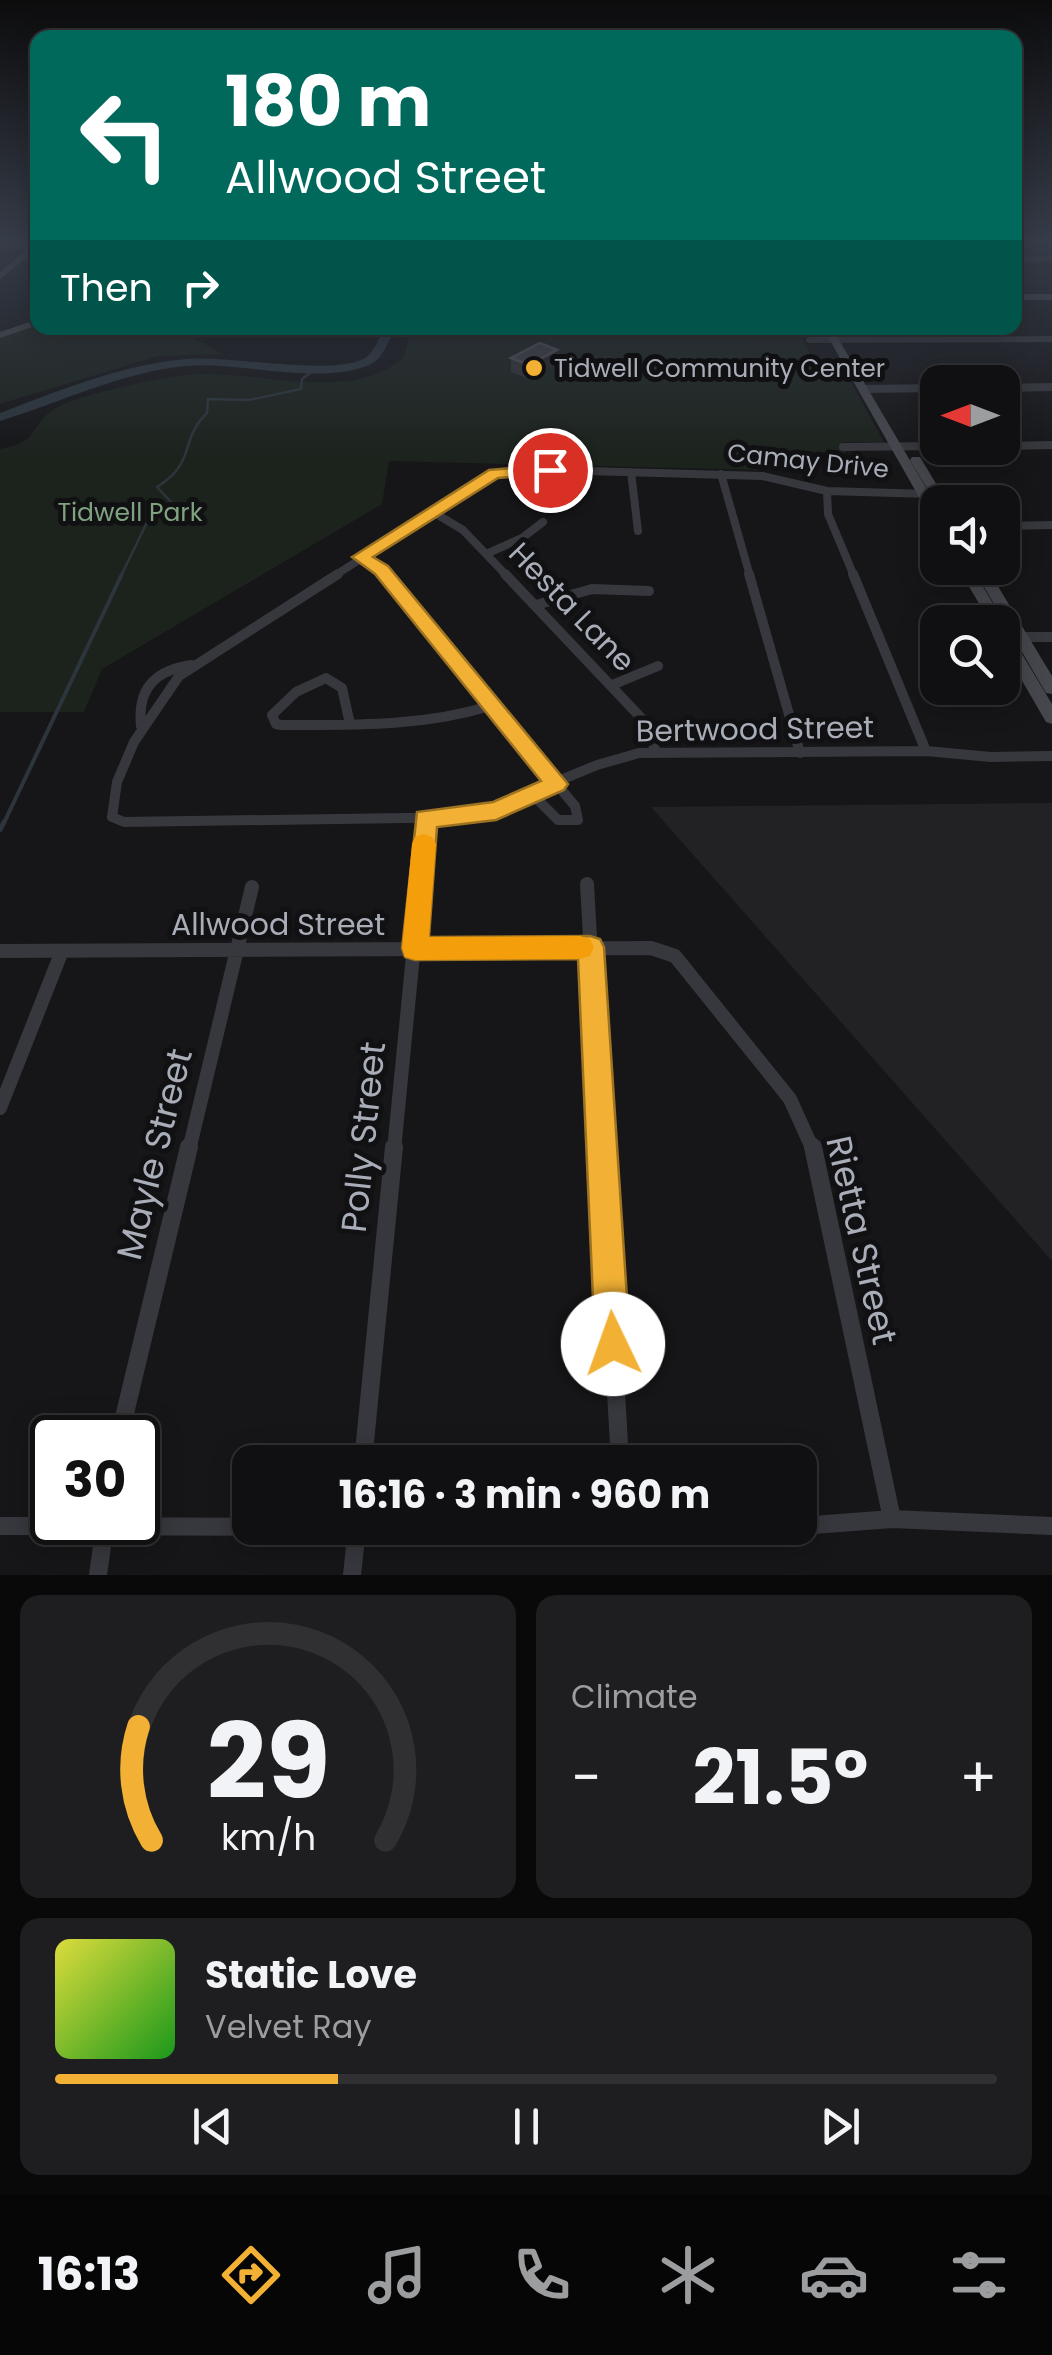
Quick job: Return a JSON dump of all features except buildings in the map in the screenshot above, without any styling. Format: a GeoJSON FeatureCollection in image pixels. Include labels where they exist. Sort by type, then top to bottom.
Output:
{"type":"FeatureCollection","features":[{"type":"Feature","properties":{"kind":"main road"},"geometry":{"type":"LineString","coordinates":[[0,335],[30,325]]}},
{"type":"Feature","properties":{"kind":"main road"},"geometry":{"type":"LineString","coordinates":[[838,336],[926,485]]}},
{"type":"Feature","properties":{"kind":"main road"},"geometry":{"type":"LineString","coordinates":[[1020,649],[1052,689]]}},
{"type":"Feature","properties":{"kind":"main road"},"geometry":{"type":"LineString","coordinates":[[1020,658],[1052,718]]}},
{"type":"Feature","properties":{"kind":"street"},"geometry":{"type":"LineString","coordinates":[[809,340],[838,336],[1052,339]]}},
{"type":"Feature","properties":{"kind":"street"},"geometry":{"type":"LineString","coordinates":[[1020,388],[1052,387]]}},
{"type":"Feature","properties":{"kind":"street"},"geometry":{"type":"LineString","coordinates":[[869,389],[920,388]]}},
{"type":"Feature","properties":{"kind":"street"},"geometry":{"type":"LineString","coordinates":[[844,447],[920,446]]}},
{"type":"Feature","properties":{"kind":"street"},"geometry":{"type":"LineString","coordinates":[[1020,446],[1052,446]]}},
{"type":"Feature","properties":{"kind":"street","name":"Camay Drive"},"geometry":{"type":"LineString","coordinates":[[112,816],[111,804],[141,728],[163,692],[192,665],[506,470],[762,476],[827,491],[920,496]]}},
{"type":"Feature","properties":{"kind":"street"},"geometry":{"type":"LineString","coordinates":[[631,472],[638,531]]}},
{"type":"Feature","properties":{"kind":"street"},"geometry":{"type":"LineString","coordinates":[[720,474],[800,752]]}},
{"type":"Feature","properties":{"kind":"street"},"geometry":{"type":"LineString","coordinates":[[827,491],[828,514],[926,751]]}},
{"type":"Feature","properties":{"kind":"street","name":"Hesta Lane"},"geometry":{"type":"LineString","coordinates":[[433,512],[463,530],[612,685],[649,728],[656,752]]}},
{"type":"Feature","properties":{"kind":"street"},"geometry":{"type":"LineString","coordinates":[[486,554],[522,538],[543,522]]}},
{"type":"Feature","properties":{"kind":"street"},"geometry":{"type":"LineString","coordinates":[[1020,526],[1052,525]]}},
{"type":"Feature","properties":{"kind":"street"},"geometry":{"type":"LineString","coordinates":[[361,557],[381,570],[576,806],[578,820],[558,820],[533,795]]}},
{"type":"Feature","properties":{"kind":"street"},"geometry":{"type":"LineString","coordinates":[[536,606],[591,586],[620,585],[649,592]]}},
{"type":"Feature","properties":{"kind":"street"},"geometry":{"type":"LineString","coordinates":[[1020,633],[1052,636]]}},
{"type":"Feature","properties":{"kind":"street","name":"Camay Drive"},"geometry":{"type":"LineString","coordinates":[[141,728],[138,707],[145,685],[167,670],[192,665]]}},
{"type":"Feature","properties":{"kind":"street"},"geometry":{"type":"LineString","coordinates":[[612,685],[658,666]]}},
{"type":"Feature","properties":{"kind":"street"},"geometry":{"type":"LineString","coordinates":[[350,724],[342,688],[326,678],[312,682],[272,715],[276,724],[282,725],[350,724],[439,722],[490,706]]}},
{"type":"Feature","properties":{"kind":"street","name":"Bertwood Street"},"geometry":{"type":"LineString","coordinates":[[112,816],[124,822],[472,817],[618,758],[656,752],[926,751],[991,757],[1052,756]]}},
{"type":"Feature","properties":{"kind":"street","name":"Polly Street"},"geometry":{"type":"LineString","coordinates":[[365,1445],[426,819]]}},
{"type":"Feature","properties":{"kind":"street"},"geometry":{"type":"LineString","coordinates":[[586,884],[619,1445]]}},
{"type":"Feature","properties":{"kind":"street","name":"Mayle Street"},"geometry":{"type":"LineString","coordinates":[[124,1415],[252,886]]}},
{"type":"Feature","properties":{"kind":"street","name":"Allwood Street"},"geometry":{"type":"LineString","coordinates":[[0,951],[590,947],[651,948],[675,956]]}},
{"type":"Feature","properties":{"kind":"street"},"geometry":{"type":"LineString","coordinates":[[0,1108],[62,950]]}},
{"type":"Feature","properties":{"kind":"street","name":"Rietta Street"},"geometry":{"type":"LineString","coordinates":[[675,956],[790,1099],[811,1140],[892,1520]]}},
{"type":"Feature","properties":{"kind":"street"},"geometry":{"type":"LineString","coordinates":[[817,1525],[892,1520],[1052,1526]]}},
{"type":"Feature","properties":{"kind":"street"},"geometry":{"type":"LineString","coordinates":[[0,1526],[30,1526]]}},
{"type":"Feature","properties":{"kind":"street"},"geometry":{"type":"LineString","coordinates":[[160,1527],[232,1528]]}},
{"type":"Feature","properties":{"kind":"street"},"geometry":{"type":"LineString","coordinates":[[98,1575],[102,1545]]}},
{"type":"Feature","properties":{"kind":"street"},"geometry":{"type":"LineString","coordinates":[[352,1575],[355,1545]]}},
{"type":"Feature","properties":{"kind":"shaded area"},"geometry":{"type":"Polygon","coordinates":[[[1052,803],[1052,1261],[651,807],[1052,803]]]}},
{"type":"Feature","properties":{"kind":"green space"},"geometry":{"type":"Polygon","coordinates":[[[30,326],[30,335],[196,335],[194,338],[222,354],[158,356],[0,404],[0,337],[30,326]]]}},
{"type":"Feature","properties":{"kind":"green space","name":"Tidwell Park"},"geometry":{"type":"Polygon","coordinates":[[[410,335],[801,335],[815,363],[810,364],[813,369],[844,370],[884,442],[842,442],[846,453],[754,450],[759,470],[389,461],[382,504],[102,669],[84,712],[0,712],[0,449],[28,438],[45,416],[64,404],[118,388],[214,374],[300,382],[356,380],[381,372],[404,357],[410,335]]]}},
{"type":"Feature","properties":{"kind":"waterway"},"geometry":{"type":"LineString","coordinates":[[0,417],[103,380],[155,367],[209,361],[307,368],[364,363],[376,353],[386,335]]}},
{"type":"Feature","properties":{"kind":"waterway"},"geometry":{"type":"LineString","coordinates":[[121,576],[152,512],[172,503],[157,487],[178,469],[193,432],[207,413],[208,399],[249,400],[301,389],[302,379],[318,367]]}},
{"type":"Feature","properties":{"kind":"waterway"},"geometry":{"type":"LineString","coordinates":[[3,825],[122,574]]}},
{"type":"Feature","properties":{"kind":"waterway"},"geometry":{"type":"LineString","coordinates":[[0,830],[4,822]]}},
{"type":"Feature","properties":{"kind":"slow traffic"},"geometry":{"type":"LineString","coordinates":[[424,844],[415,948],[580,947]]}},
{"type":"Feature","properties":{"kind":"place","name":"Tidwell Community Center"},"geometry":{"type":"Point","coordinates":[534,368]}},
{"type":"Feature","properties":{"kind":"route"},"geometry":{"type":"LineString","coordinates":[[550,470],[506,470],[495,474],[361,557],[381,570],[556,784],[496,811],[472,817],[426,819],[415,948],[590,947],[613,1344]]}}]}
